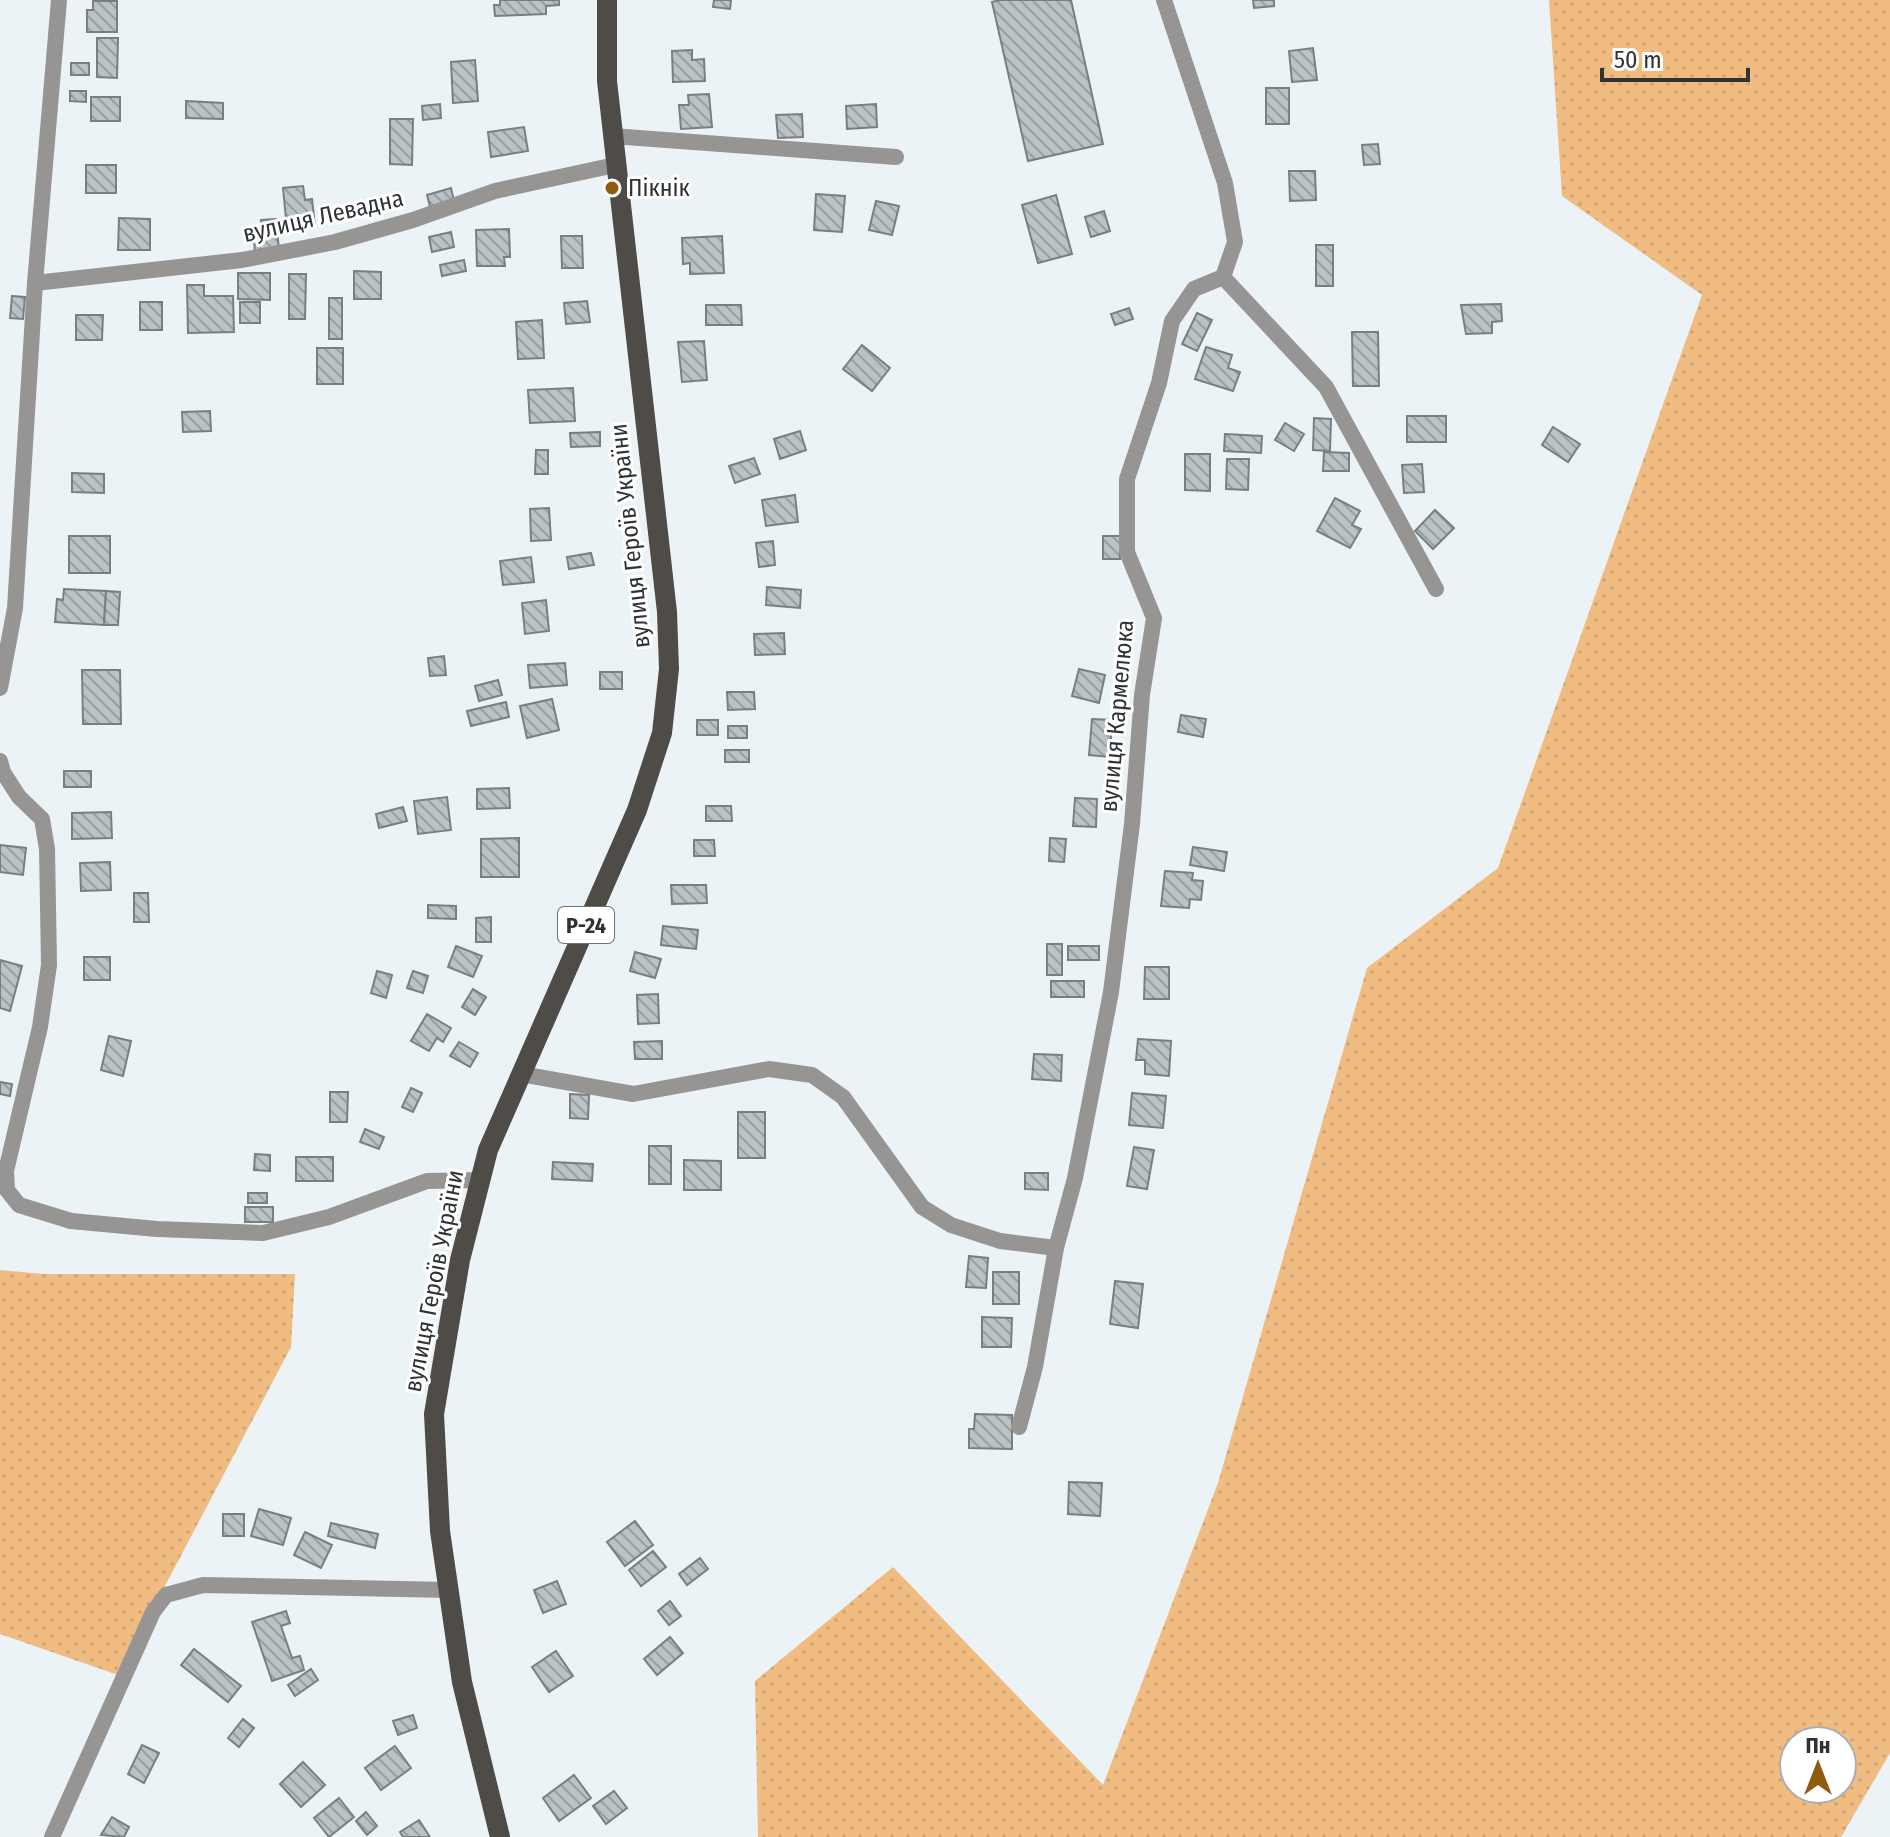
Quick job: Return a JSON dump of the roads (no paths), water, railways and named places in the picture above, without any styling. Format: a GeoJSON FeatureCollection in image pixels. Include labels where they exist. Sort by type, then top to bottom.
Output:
{"type":"FeatureCollection","features":[{"type":"Feature","properties":{"kind":"main road","name":"вулиця Героїв України"},"geometry":{"type":"LineString","coordinates":[[500,1837],[462,1682],[440,1531],[434,1414],[460,1260],[488,1150],[637,810],[662,733],[668,682],[667,612],[607,81],[607,0]]}},
{"type":"Feature","properties":{"kind":"street"},"geometry":{"type":"LineString","coordinates":[[0,688],[15,608],[35,283],[59,0]]}},
{"type":"Feature","properties":{"kind":"street"},"geometry":{"type":"LineString","coordinates":[[1164,0],[1225,183],[1235,242],[1223,277],[1326,387],[1436,589]]}},
{"type":"Feature","properties":{"kind":"street"},"geometry":{"type":"LineString","coordinates":[[612,136],[896,157]]}},
{"type":"Feature","properties":{"kind":"street","name":"вулиця Левадна"},"geometry":{"type":"LineString","coordinates":[[35,283],[242,260],[335,242],[413,220],[495,191],[615,165]]}},
{"type":"Feature","properties":{"kind":"street","name":"вулиця Кармелюка"},"geometry":{"type":"LineString","coordinates":[[1019,1427],[1035,1367],[1056,1248],[1075,1178],[1111,992],[1132,824],[1142,695],[1154,618],[1127,552],[1127,479],[1159,383],[1172,321],[1194,289],[1223,277]]}},
{"type":"Feature","properties":{"kind":"street"},"geometry":{"type":"LineString","coordinates":[[0,761],[3,772],[19,797],[42,819],[47,849],[49,965],[40,1027],[6,1171],[7,1190],[19,1205],[71,1221],[157,1229],[263,1233],[329,1217],[427,1181],[481,1180]]}},
{"type":"Feature","properties":{"kind":"street"},"geometry":{"type":"LineString","coordinates":[[521,1074],[633,1094],[769,1069],[812,1075],[843,1097],[922,1207],[951,1225],[1000,1241],[1056,1248]]}},
{"type":"Feature","properties":{"kind":"street"},"geometry":{"type":"LineString","coordinates":[[52,1837],[153,1612],[166,1595],[203,1585],[449,1590]]}},
{"type":"Feature","properties":{"kind":"place","name":"Пікнік"},"geometry":{"type":"Point","coordinates":[612,188]}}]}
